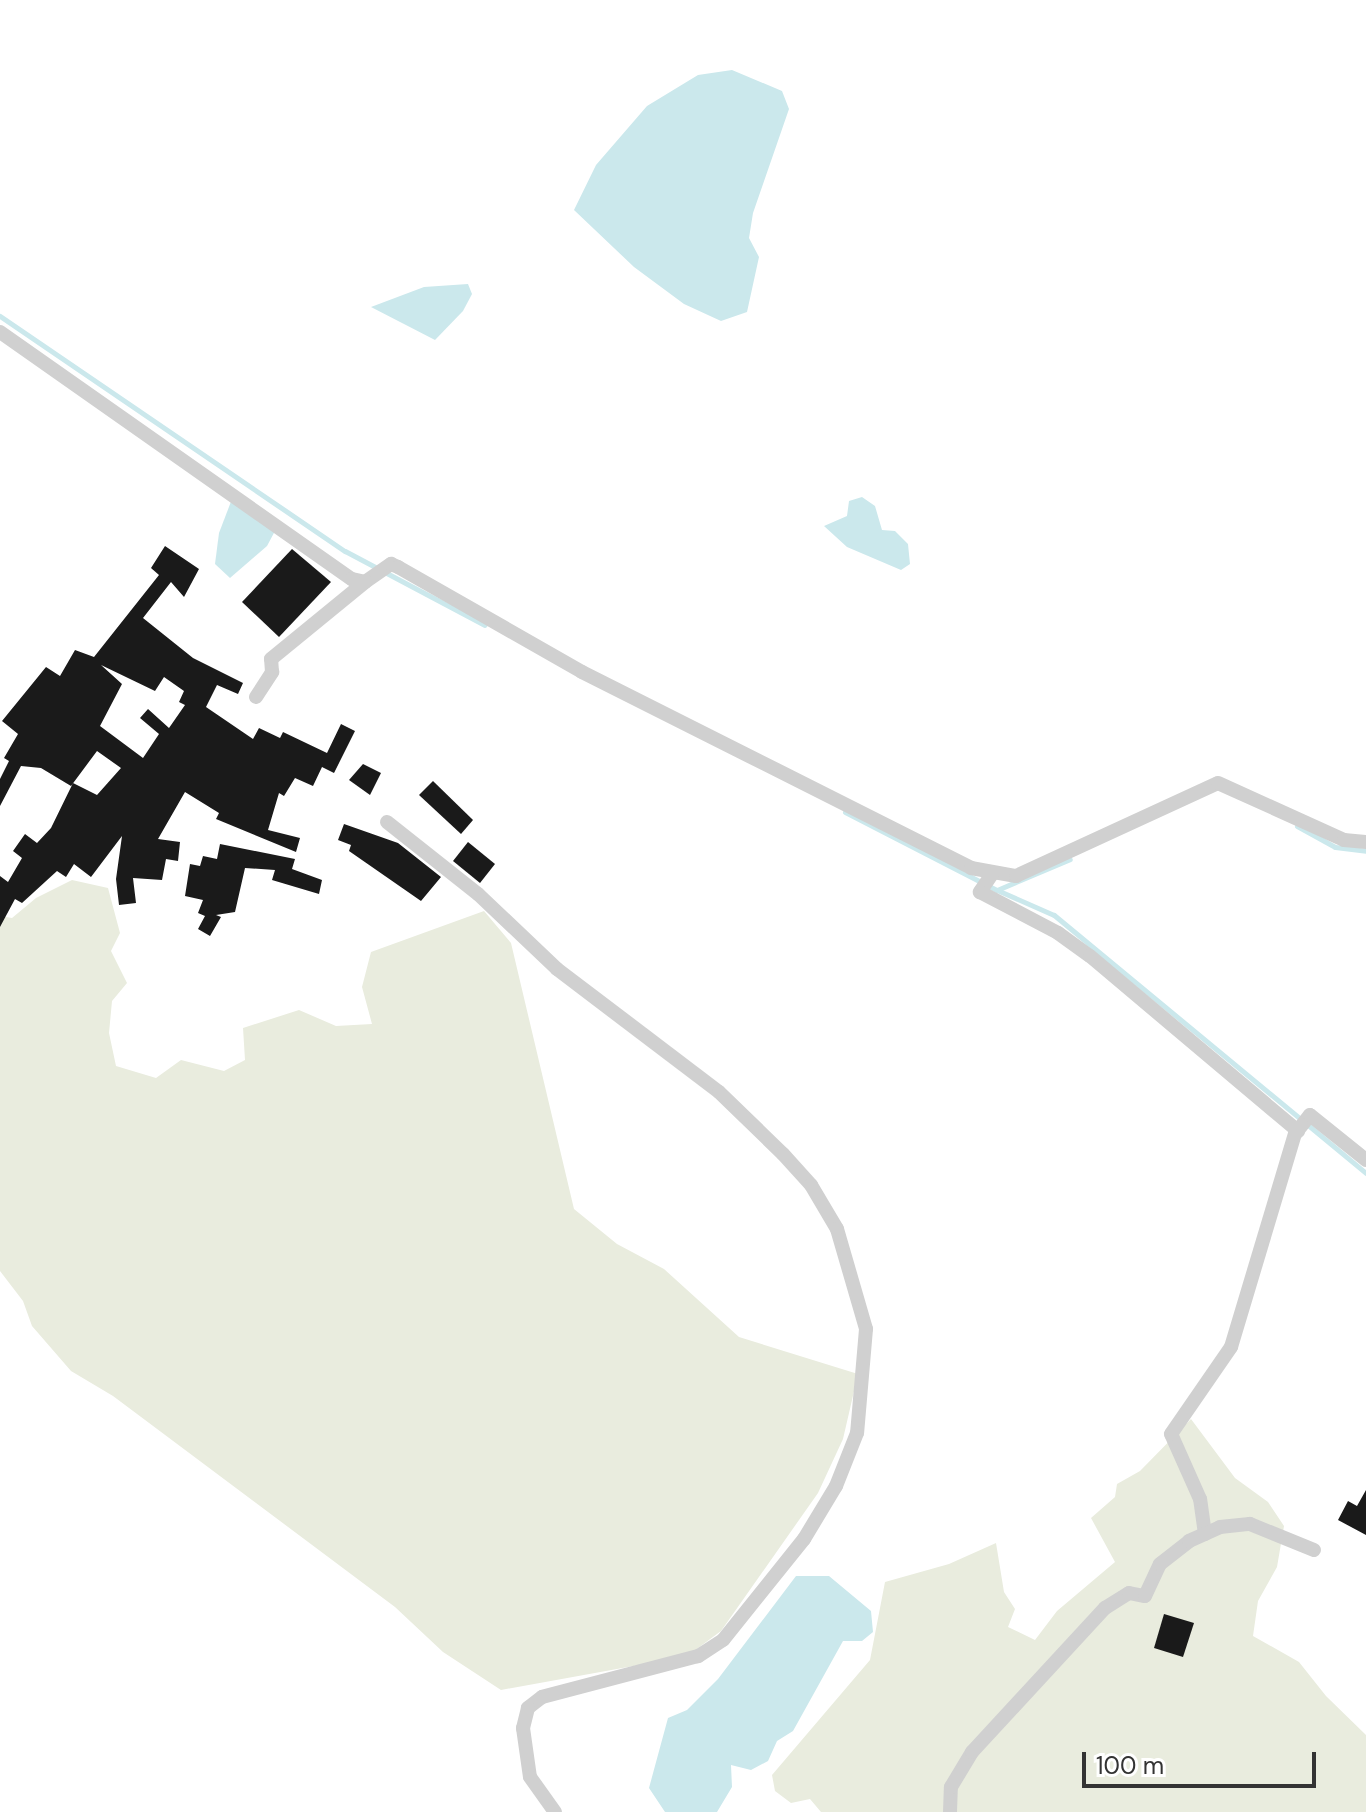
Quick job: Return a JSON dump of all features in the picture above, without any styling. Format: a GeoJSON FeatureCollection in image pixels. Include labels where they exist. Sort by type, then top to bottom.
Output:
{"type":"FeatureCollection","features":[{"type":"Feature","properties":{"kind":"street"},"geometry":{"type":"LineString","coordinates":[[0,332],[352,579],[370,579]]}},
{"type":"Feature","properties":{"kind":"street"},"geometry":{"type":"LineString","coordinates":[[256,697],[272,672],[271,659],[389,566],[596,679],[991,876],[1016,876],[1218,783],[1344,840],[1366,842]]}},
{"type":"Feature","properties":{"kind":"street"},"geometry":{"type":"LineString","coordinates":[[387,822],[478,894],[557,969],[719,1092],[783,1154],[811,1185],[837,1229],[866,1329],[857,1433],[836,1486],[804,1539],[723,1640],[698,1656],[542,1697],[528,1708],[523,1728],[530,1777],[555,1812]]}},
{"type":"Feature","properties":{"kind":"street"},"geometry":{"type":"LineString","coordinates":[[991,876],[980,892],[1058,933],[1302,1125],[1366,1160]]}},
{"type":"Feature","properties":{"kind":"street"},"geometry":{"type":"LineString","coordinates":[[1205,1534],[1200,1499],[1171,1434],[1231,1347],[1302,1125]]}},
{"type":"Feature","properties":{"kind":"street"},"geometry":{"type":"LineString","coordinates":[[950,1812],[951,1787],[981,1742],[1105,1608],[1129,1593],[1145,1596],[1160,1564],[1205,1534],[1250,1524],[1314,1550]]}},
{"type":"Feature","properties":{"kind":"shaded area"},"geometry":{"type":"Polygon","coordinates":[[[72,880],[108,888],[120,933],[111,951],[127,983],[112,1001],[109,1033],[116,1066],[156,1078],[181,1060],[224,1071],[245,1060],[243,1028],[299,1010],[336,1026],[372,1024],[362,987],[371,952],[484,911],[511,943],[574,1209],[617,1244],[664,1269],[739,1337],[858,1374],[843,1439],[818,1493],[721,1631],[694,1651],[661,1661],[501,1690],[443,1652],[395,1607],[113,1396],[71,1371],[32,1326],[23,1301],[0,1271],[0,916],[12,918],[36,898],[72,880]]]}},
{"type":"Feature","properties":{"kind":"shaded area"},"geometry":{"type":"Polygon","coordinates":[[[1191,1419],[1235,1478],[1268,1502],[1284,1526],[1277,1567],[1258,1601],[1253,1636],[1299,1662],[1326,1696],[1366,1735],[1366,1812],[821,1812],[810,1799],[791,1803],[775,1791],[772,1775],[870,1660],[885,1582],[949,1564],[996,1543],[1004,1592],[1015,1609],[1008,1627],[1035,1640],[1057,1611],[1115,1562],[1091,1518],[1115,1497],[1117,1484],[1140,1471],[1191,1419]]]}},
{"type":"Feature","properties":{"kind":"water"},"geometry":{"type":"Polygon","coordinates":[[[732,70],[782,91],[789,109],[753,213],[749,238],[759,257],[747,312],[721,321],[684,304],[634,267],[574,210],[596,165],[647,106],[698,75],[732,70]]]}},
{"type":"Feature","properties":{"kind":"water"},"geometry":{"type":"Polygon","coordinates":[[[468,284],[472,294],[463,311],[435,340],[371,307],[424,287],[468,284]]]}},
{"type":"Feature","properties":{"kind":"water"},"geometry":{"type":"Polygon","coordinates":[[[862,497],[875,506],[882,530],[895,531],[908,544],[910,564],[901,570],[847,547],[824,526],[847,516],[849,501],[862,497]]]}},
{"type":"Feature","properties":{"kind":"water"},"geometry":{"type":"Polygon","coordinates":[[[232,499],[275,531],[267,546],[230,578],[215,564],[219,533],[232,499]]]}},
{"type":"Feature","properties":{"kind":"water"},"geometry":{"type":"Polygon","coordinates":[[[796,1576],[829,1576],[871,1611],[873,1632],[862,1641],[843,1641],[793,1731],[777,1741],[768,1761],[751,1770],[731,1765],[732,1787],[717,1812],[665,1812],[649,1788],[668,1718],[687,1710],[718,1679],[796,1576]]]}},
{"type":"Feature","properties":{"kind":"building"},"geometry":{"type":"Polygon","coordinates":[[[165,546],[199,569],[184,597],[171,582],[143,618],[193,658],[243,683],[238,694],[217,685],[206,707],[253,739],[259,728],[280,738],[283,732],[327,753],[341,724],[355,731],[334,773],[322,767],[313,786],[295,778],[284,796],[279,793],[268,830],[300,838],[296,852],[216,819],[219,813],[185,792],[158,839],[180,842],[178,861],[166,859],[162,880],[133,878],[136,903],[119,905],[116,879],[122,836],[91,877],[74,864],[66,877],[57,871],[22,903],[15,899],[0,927],[0,876],[8,882],[22,858],[13,851],[25,834],[37,843],[51,828],[73,784],[71,786],[41,768],[21,766],[0,806],[0,779],[9,761],[4,758],[18,734],[2,721],[46,667],[60,676],[75,650],[94,657],[159,575],[151,568],[165,546]],[[101,665],[122,684],[100,726],[143,758],[159,734],[140,718],[148,709],[169,728],[185,705],[179,702],[184,691],[164,677],[155,691],[101,665]],[[97,751],[73,783],[97,795],[121,768],[97,751]]]}},
{"type":"Feature","properties":{"kind":"building"},"geometry":{"type":"Polygon","coordinates":[[[292,549],[331,582],[279,637],[242,602],[292,549]]]}},
{"type":"Feature","properties":{"kind":"building"},"geometry":{"type":"Polygon","coordinates":[[[363,764],[381,773],[370,795],[349,780],[363,764]]]}},
{"type":"Feature","properties":{"kind":"building"},"geometry":{"type":"Polygon","coordinates":[[[433,781],[473,820],[461,834],[419,795],[433,781]]]}},
{"type":"Feature","properties":{"kind":"building"},"geometry":{"type":"Polygon","coordinates":[[[344,824],[398,843],[441,877],[421,901],[349,851],[351,845],[338,840],[344,824]]]}},
{"type":"Feature","properties":{"kind":"building"},"geometry":{"type":"Polygon","coordinates":[[[468,842],[495,864],[480,883],[453,861],[468,842]]]}},
{"type":"Feature","properties":{"kind":"building"},"geometry":{"type":"Polygon","coordinates":[[[220,844],[295,859],[292,869],[322,880],[319,894],[272,880],[275,870],[245,868],[235,912],[216,915],[221,917],[210,936],[198,929],[205,916],[198,913],[203,900],[185,896],[190,864],[200,866],[203,856],[217,859],[220,844]]]}},
{"type":"Feature","properties":{"kind":"building"},"geometry":{"type":"Polygon","coordinates":[[[1366,1490],[1366,1535],[1338,1520],[1348,1501],[1357,1506],[1366,1490]]]}},
{"type":"Feature","properties":{"kind":"building"},"geometry":{"type":"Polygon","coordinates":[[[1164,1614],[1194,1623],[1183,1657],[1154,1648],[1164,1614]]]}},
{"type":"Feature","properties":{"kind":"waterway"},"geometry":{"type":"LineString","coordinates":[[0,316],[345,551],[485,625]]}},
{"type":"Feature","properties":{"kind":"waterway"},"geometry":{"type":"LineString","coordinates":[[845,812],[997,890],[1070,859]]}},
{"type":"Feature","properties":{"kind":"waterway"},"geometry":{"type":"LineString","coordinates":[[1297,826],[1335,847],[1366,851]]}},
{"type":"Feature","properties":{"kind":"waterway"},"geometry":{"type":"LineString","coordinates":[[997,890],[1054,915],[1366,1173]]}}]}
